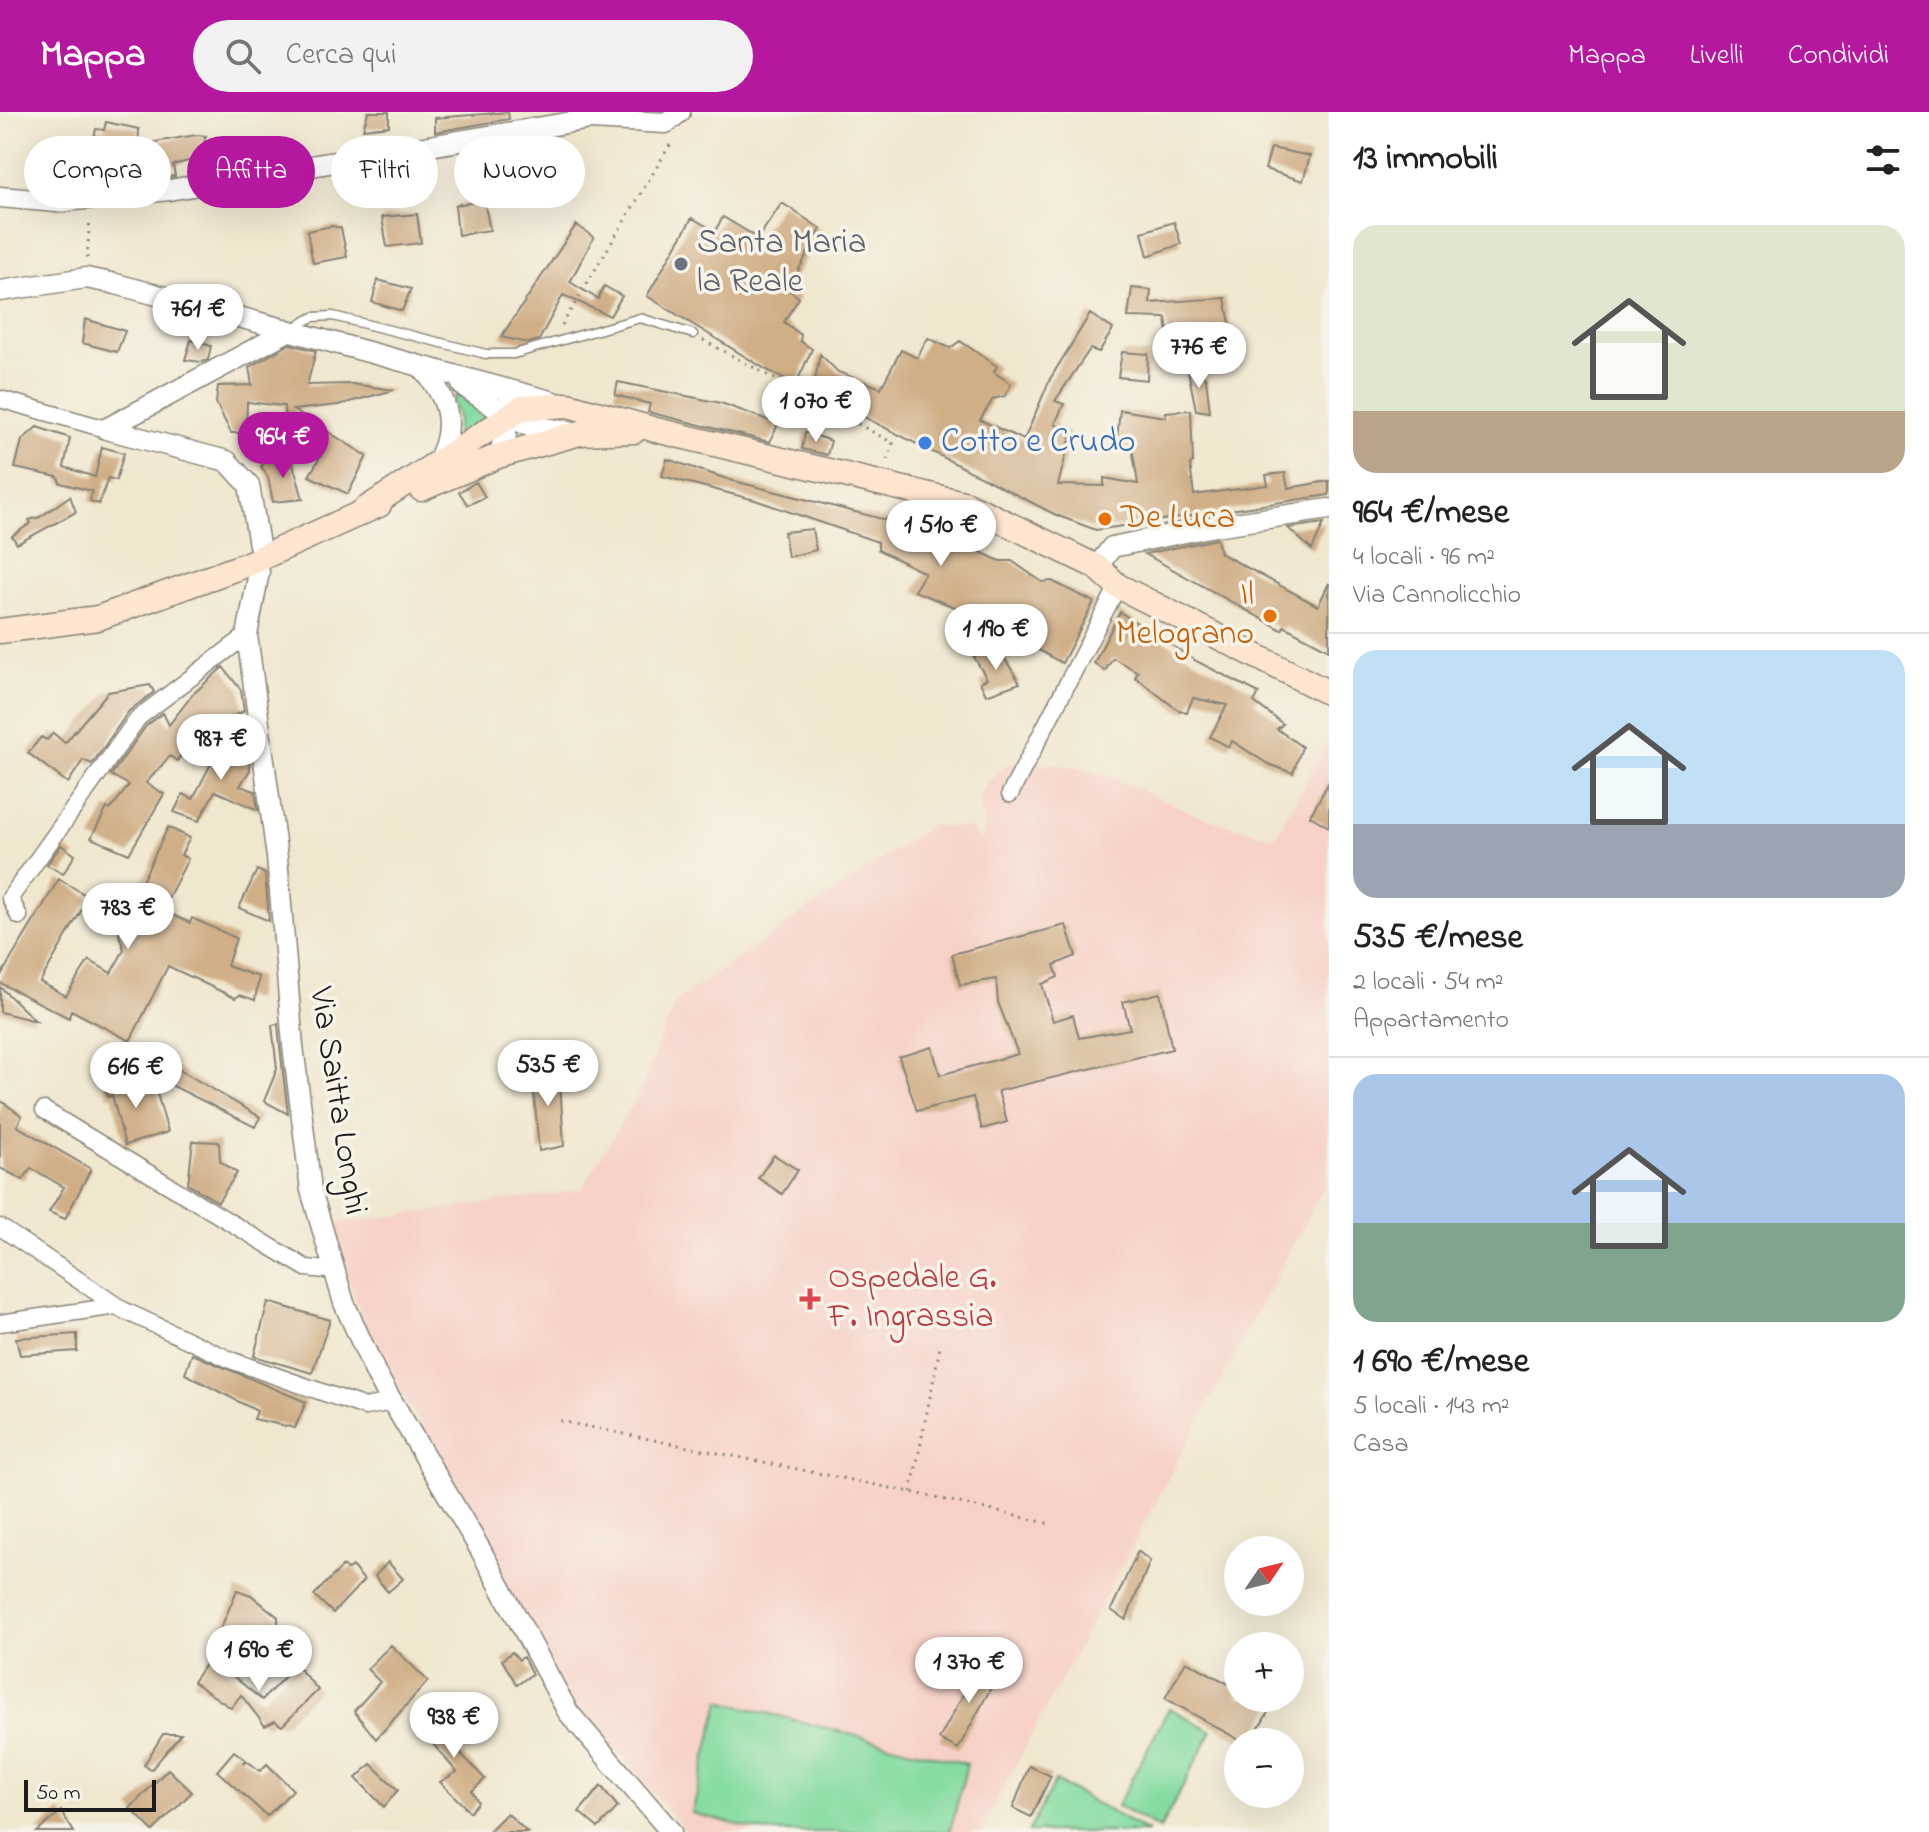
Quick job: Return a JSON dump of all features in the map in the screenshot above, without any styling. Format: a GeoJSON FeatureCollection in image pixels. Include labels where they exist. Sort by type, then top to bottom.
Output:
{"type":"FeatureCollection","features":[{"type":"Feature","properties":{"kind":"main road"},"geometry":{"type":"LineString","coordinates":[[364,510],[522,408],[537,404],[568,405],[656,430],[967,504],[1097,567],[1118,586],[1329,693]]}},
{"type":"Feature","properties":{"kind":"main road"},"geometry":{"type":"LineString","coordinates":[[0,631],[98,618],[245,565],[364,510],[498,456],[580,433],[656,430]]}},
{"type":"Feature","properties":{"kind":"street"},"geometry":{"type":"LineString","coordinates":[[171,190],[590,119],[666,123],[680,112]]}},
{"type":"Feature","properties":{"kind":"street"},"geometry":{"type":"LineString","coordinates":[[0,197],[24,199]]}},
{"type":"Feature","properties":{"kind":"street"},"geometry":{"type":"LineString","coordinates":[[0,291],[86,278],[568,405]]}},
{"type":"Feature","properties":{"kind":"street"},"geometry":{"type":"LineString","coordinates":[[106,429],[288,331]]}},
{"type":"Feature","properties":{"kind":"street"},"geometry":{"type":"LineString","coordinates":[[420,366],[443,395],[448,412],[450,432],[434,467]]}},
{"type":"Feature","properties":{"kind":"street"},"geometry":{"type":"LineString","coordinates":[[445,374],[509,417],[530,426],[580,433]]}},
{"type":"Feature","properties":{"kind":"street"},"geometry":{"type":"LineString","coordinates":[[494,387],[503,398],[509,417],[498,456]]}},
{"type":"Feature","properties":{"kind":"street"},"geometry":{"type":"LineString","coordinates":[[0,399],[227,461],[249,485],[259,545]]}},
{"type":"Feature","properties":{"kind":"street"},"geometry":{"type":"LineString","coordinates":[[1097,567],[1112,547],[1215,526],[1329,509]]}},
{"type":"Feature","properties":{"kind":"street","name":"Via Saitta Longhi"},"geometry":{"type":"LineString","coordinates":[[259,572],[247,635],[277,857],[293,1046],[311,1190],[344,1303],[393,1402],[480,1549],[568,1712],[671,1832]]}},
{"type":"Feature","properties":{"kind":"street"},"geometry":{"type":"LineString","coordinates":[[1010,794],[1118,586]]}},
{"type":"Feature","properties":{"kind":"street"},"geometry":{"type":"LineString","coordinates":[[19,916],[10,898],[138,718],[247,635]]}},
{"type":"Feature","properties":{"kind":"street"},"geometry":{"type":"LineString","coordinates":[[44,1110],[306,1268],[336,1271]]}},
{"type":"Feature","properties":{"kind":"street"},"geometry":{"type":"LineString","coordinates":[[0,1227],[117,1306],[233,1361],[365,1407],[393,1402]]}},
{"type":"Feature","properties":{"kind":"street"},"geometry":{"type":"LineString","coordinates":[[0,1323],[117,1306]]}},
{"type":"Feature","properties":{"kind":"lane"},"geometry":{"type":"LineString","coordinates":[[288,331],[313,317],[333,316],[486,354],[514,354],[640,318],[693,334]]}},
{"type":"Feature","properties":{"kind":"path"},"geometry":{"type":"LineString","coordinates":[[555,344],[566,317],[674,139]]}},
{"type":"Feature","properties":{"kind":"path"},"geometry":{"type":"LineString","coordinates":[[86,278],[91,208]]}},
{"type":"Feature","properties":{"kind":"path"},"geometry":{"type":"LineString","coordinates":[[693,334],[893,443]]}},
{"type":"Feature","properties":{"kind":"path"},"geometry":{"type":"LineString","coordinates":[[911,1492],[940,1347]]}},
{"type":"Feature","properties":{"kind":"path"},"geometry":{"type":"LineString","coordinates":[[560,1421],[911,1492],[1051,1524]]}},
{"type":"Feature","properties":{"kind":"shaded area","name":"Ospedale G. F. Ingrassia"},"geometry":{"type":"Polygon","coordinates":[[[1329,739],[1329,1177],[980,1832],[687,1832],[571,1700],[517,1609],[455,1481],[371,1343],[329,1225],[581,1190],[638,1095],[676,1001],[931,825],[972,828],[980,842],[984,825],[979,801],[987,782],[1005,765],[1017,761],[1027,765],[1057,764],[1107,775],[1201,817],[1275,838],[1329,739]]]}},
{"type":"Feature","properties":{"kind":"green space"},"geometry":{"type":"Polygon","coordinates":[[[457,395],[489,414],[487,422],[456,437],[458,417],[453,399],[457,395]]]}},
{"type":"Feature","properties":{"kind":"green space"},"geometry":{"type":"Polygon","coordinates":[[[720,1701],[967,1764],[950,1832],[765,1832],[692,1813],[720,1701]]]}},
{"type":"Feature","properties":{"kind":"green space"},"geometry":{"type":"Polygon","coordinates":[[[1169,1708],[1212,1731],[1160,1829],[1117,1806],[1169,1708]]]}},
{"type":"Feature","properties":{"kind":"green space"},"geometry":{"type":"Polygon","coordinates":[[[1055,1781],[1148,1832],[1028,1832],[1055,1781]]]}},
{"type":"Feature","properties":{"kind":"building"},"geometry":{"type":"Polygon","coordinates":[[[368,112],[389,112],[389,126],[363,129],[368,112]]]}},
{"type":"Feature","properties":{"kind":"building"},"geometry":{"type":"Polygon","coordinates":[[[508,112],[509,119],[435,132],[435,118],[508,112]]]}},
{"type":"Feature","properties":{"kind":"building"},"geometry":{"type":"Polygon","coordinates":[[[106,122],[139,129],[139,136],[94,136],[96,129],[104,130],[106,122]]]}},
{"type":"Feature","properties":{"kind":"building"},"geometry":{"type":"Polygon","coordinates":[[[187,137],[187,161],[173,165],[175,176],[171,177],[171,139],[187,137]]]}},
{"type":"Feature","properties":{"kind":"building"},"geometry":{"type":"Polygon","coordinates":[[[1271,148],[1310,156],[1303,181],[1265,169],[1271,148]]]}},
{"type":"Feature","properties":{"kind":"building"},"geometry":{"type":"Polygon","coordinates":[[[782,203],[821,229],[788,289],[799,298],[784,322],[801,335],[800,341],[812,349],[796,384],[767,370],[647,296],[692,218],[715,231],[723,217],[758,238],[782,203]]]}},
{"type":"Feature","properties":{"kind":"building"},"geometry":{"type":"Polygon","coordinates":[[[455,208],[485,208],[490,230],[458,235],[455,208]]]}},
{"type":"Feature","properties":{"kind":"building"},"geometry":{"type":"Polygon","coordinates":[[[417,214],[421,243],[387,247],[382,217],[417,214]]]}},
{"type":"Feature","properties":{"kind":"building"},"geometry":{"type":"Polygon","coordinates":[[[1174,222],[1181,244],[1148,256],[1142,232],[1174,222]]]}},
{"type":"Feature","properties":{"kind":"building"},"geometry":{"type":"Polygon","coordinates":[[[576,225],[594,237],[570,282],[598,299],[604,286],[622,296],[610,316],[563,295],[539,340],[528,343],[501,337],[576,225]]]}},
{"type":"Feature","properties":{"kind":"building"},"geometry":{"type":"Polygon","coordinates":[[[332,226],[341,228],[347,257],[313,263],[307,231],[332,226]]]}},
{"type":"Feature","properties":{"kind":"building"},"geometry":{"type":"Polygon","coordinates":[[[378,280],[411,289],[402,311],[372,302],[378,280]]]}},
{"type":"Feature","properties":{"kind":"building"},"geometry":{"type":"Polygon","coordinates":[[[1132,288],[1151,290],[1150,303],[1225,298],[1233,339],[1191,338],[1192,331],[1168,333],[1166,318],[1128,317],[1132,288]]]}},
{"type":"Feature","properties":{"kind":"building"},"geometry":{"type":"Polygon","coordinates":[[[1090,314],[1113,329],[1099,352],[1090,349],[1055,401],[1064,404],[1055,424],[1071,436],[1058,485],[1104,486],[1104,478],[1138,484],[1132,447],[1116,449],[1120,410],[1166,417],[1166,412],[1191,410],[1193,463],[1190,464],[1194,495],[1268,485],[1266,475],[1285,473],[1288,488],[1329,481],[1329,495],[1096,530],[1056,515],[813,391],[820,354],[838,372],[881,388],[901,350],[917,358],[928,338],[950,348],[960,341],[997,366],[994,372],[1011,384],[1005,396],[993,399],[980,420],[1024,440],[1050,379],[1090,314]]]}},
{"type":"Feature","properties":{"kind":"building"},"geometry":{"type":"Polygon","coordinates":[[[85,319],[125,331],[117,352],[82,343],[85,319]]]}},
{"type":"Feature","properties":{"kind":"building"},"geometry":{"type":"Polygon","coordinates":[[[191,340],[211,346],[208,360],[185,360],[191,340]]]}},
{"type":"Feature","properties":{"kind":"building"},"geometry":{"type":"Polygon","coordinates":[[[290,344],[316,351],[307,385],[352,384],[394,390],[338,405],[293,410],[367,456],[348,494],[309,476],[325,449],[308,431],[285,433],[284,406],[247,402],[246,433],[231,433],[216,403],[218,386],[252,385],[249,367],[290,344]]]}},
{"type":"Feature","properties":{"kind":"building"},"geometry":{"type":"Polygon","coordinates":[[[1122,352],[1148,354],[1147,380],[1118,377],[1122,352]]]}},
{"type":"Feature","properties":{"kind":"building"},"geometry":{"type":"Polygon","coordinates":[[[1187,365],[1206,378],[1210,412],[1196,410],[1187,365]]]}},
{"type":"Feature","properties":{"kind":"building"},"geometry":{"type":"Polygon","coordinates":[[[618,382],[721,403],[778,424],[770,442],[648,412],[650,404],[615,395],[618,382]]]}},
{"type":"Feature","properties":{"kind":"building"},"geometry":{"type":"Polygon","coordinates":[[[37,427],[70,438],[64,467],[95,477],[102,447],[124,453],[116,480],[108,478],[99,504],[90,501],[92,491],[60,483],[58,477],[15,468],[22,440],[37,427]]]}},
{"type":"Feature","properties":{"kind":"building"},"geometry":{"type":"Polygon","coordinates":[[[805,432],[831,441],[827,455],[802,449],[805,432]]]}},
{"type":"Feature","properties":{"kind":"building"},"geometry":{"type":"Polygon","coordinates":[[[667,459],[730,480],[898,523],[919,524],[1000,561],[1012,561],[1042,582],[1052,581],[1094,602],[1062,663],[980,617],[914,591],[925,573],[878,550],[878,542],[755,500],[662,476],[667,459]]]}},
{"type":"Feature","properties":{"kind":"building"},"geometry":{"type":"Polygon","coordinates":[[[270,460],[292,460],[303,499],[273,502],[268,477],[261,466],[270,460]]]}},
{"type":"Feature","properties":{"kind":"building"},"geometry":{"type":"Polygon","coordinates":[[[476,482],[485,497],[468,505],[459,492],[476,482]]]}},
{"type":"Feature","properties":{"kind":"building"},"geometry":{"type":"Polygon","coordinates":[[[70,496],[76,512],[17,544],[12,536],[31,523],[29,520],[40,517],[70,496]]]}},
{"type":"Feature","properties":{"kind":"building"},"geometry":{"type":"Polygon","coordinates":[[[1324,523],[1312,550],[1288,528],[1324,523]]]}},
{"type":"Feature","properties":{"kind":"building"},"geometry":{"type":"Polygon","coordinates":[[[812,529],[816,550],[788,557],[784,532],[812,529]]]}},
{"type":"Feature","properties":{"kind":"building"},"geometry":{"type":"Polygon","coordinates":[[[1217,539],[1220,553],[1318,606],[1329,583],[1329,650],[1284,626],[1282,630],[1145,554],[1217,539]]]}},
{"type":"Feature","properties":{"kind":"building"},"geometry":{"type":"Polygon","coordinates":[[[1120,612],[1196,661],[1259,693],[1254,702],[1283,724],[1277,729],[1302,747],[1293,773],[1268,764],[1232,741],[1229,747],[1210,737],[1227,705],[1193,698],[1187,712],[1178,710],[1135,677],[1138,672],[1113,658],[1105,671],[1094,663],[1120,612]]]}},
{"type":"Feature","properties":{"kind":"building"},"geometry":{"type":"Polygon","coordinates":[[[998,648],[1020,683],[986,695],[980,682],[987,679],[974,657],[998,648]]]}},
{"type":"Feature","properties":{"kind":"building"},"geometry":{"type":"Polygon","coordinates":[[[223,667],[241,690],[244,711],[194,735],[177,761],[170,756],[146,783],[164,794],[129,854],[91,838],[107,808],[110,810],[129,785],[111,775],[146,726],[163,713],[169,725],[193,694],[223,667]]]}},
{"type":"Feature","properties":{"kind":"building"},"geometry":{"type":"Polygon","coordinates":[[[150,685],[154,692],[129,711],[92,764],[83,760],[68,783],[28,753],[41,737],[47,740],[53,733],[65,743],[108,692],[150,685]]]}},
{"type":"Feature","properties":{"kind":"building"},"geometry":{"type":"Polygon","coordinates":[[[223,740],[249,753],[250,770],[240,786],[255,791],[258,810],[215,791],[199,821],[174,812],[183,794],[193,799],[223,740]]]}},
{"type":"Feature","properties":{"kind":"building"},"geometry":{"type":"Polygon","coordinates":[[[1329,782],[1329,827],[1310,816],[1329,782]]]}},
{"type":"Feature","properties":{"kind":"building"},"geometry":{"type":"Polygon","coordinates":[[[168,827],[190,838],[181,855],[188,859],[162,910],[190,923],[192,918],[236,938],[227,966],[259,977],[255,1000],[240,995],[235,998],[168,966],[130,1041],[71,1010],[69,1018],[0,983],[0,977],[59,879],[89,897],[40,982],[66,996],[89,960],[111,973],[124,950],[119,935],[124,919],[168,827]]]}},
{"type":"Feature","properties":{"kind":"building"},"geometry":{"type":"Polygon","coordinates":[[[61,845],[75,855],[63,874],[47,865],[61,845]]]}},
{"type":"Feature","properties":{"kind":"building"},"geometry":{"type":"Polygon","coordinates":[[[257,870],[265,874],[269,921],[239,908],[257,870]]]}},
{"type":"Feature","properties":{"kind":"building"},"geometry":{"type":"Polygon","coordinates":[[[1066,925],[1076,956],[1054,965],[1058,977],[1042,984],[1053,1021],[1073,1015],[1079,1038],[1130,1029],[1123,1002],[1160,993],[1172,1049],[998,1091],[1007,1122],[982,1129],[973,1097],[917,1111],[899,1057],[932,1047],[940,1075],[1018,1054],[998,1002],[996,979],[960,985],[952,954],[1066,925]]]}},
{"type":"Feature","properties":{"kind":"building"},"geometry":{"type":"Polygon","coordinates":[[[0,987],[36,1021],[0,1012],[0,987]]]}},
{"type":"Feature","properties":{"kind":"building"},"geometry":{"type":"Polygon","coordinates":[[[278,1024],[288,1114],[264,1101],[277,1069],[272,1025],[278,1024]]]}},
{"type":"Feature","properties":{"kind":"building"},"geometry":{"type":"Polygon","coordinates":[[[166,1062],[260,1117],[255,1127],[161,1080],[166,1062]]]}},
{"type":"Feature","properties":{"kind":"building"},"geometry":{"type":"Polygon","coordinates":[[[559,1068],[564,1146],[539,1151],[532,1070],[559,1068]]]}},
{"type":"Feature","properties":{"kind":"building"},"geometry":{"type":"Polygon","coordinates":[[[131,1073],[137,1094],[156,1090],[168,1132],[125,1145],[112,1095],[108,1097],[103,1082],[131,1073]]]}},
{"type":"Feature","properties":{"kind":"building"},"geometry":{"type":"Polygon","coordinates":[[[0,1100],[22,1116],[17,1126],[91,1169],[65,1219],[49,1212],[64,1187],[31,1168],[23,1180],[0,1168],[0,1100]]]}},
{"type":"Feature","properties":{"kind":"building"},"geometry":{"type":"Polygon","coordinates":[[[193,1141],[219,1142],[220,1161],[237,1173],[218,1202],[188,1184],[193,1141]]]}},
{"type":"Feature","properties":{"kind":"building"},"geometry":{"type":"Polygon","coordinates":[[[774,1155],[798,1170],[782,1194],[758,1178],[774,1155]]]}},
{"type":"Feature","properties":{"kind":"building"},"geometry":{"type":"Polygon","coordinates":[[[268,1302],[330,1320],[312,1373],[254,1356],[268,1302]]]}},
{"type":"Feature","properties":{"kind":"building"},"geometry":{"type":"Polygon","coordinates":[[[77,1334],[77,1351],[20,1355],[16,1338],[77,1334]]]}},
{"type":"Feature","properties":{"kind":"building"},"geometry":{"type":"Polygon","coordinates":[[[192,1354],[306,1402],[295,1428],[254,1419],[257,1411],[185,1374],[192,1354]]]}},
{"type":"Feature","properties":{"kind":"building"},"geometry":{"type":"Polygon","coordinates":[[[1138,1551],[1150,1561],[1126,1620],[1111,1610],[1138,1551]]]}},
{"type":"Feature","properties":{"kind":"building"},"geometry":{"type":"Polygon","coordinates":[[[388,1562],[403,1579],[388,1592],[375,1576],[388,1562]]]}},
{"type":"Feature","properties":{"kind":"building"},"geometry":{"type":"Polygon","coordinates":[[[343,1566],[347,1570],[352,1566],[364,1580],[333,1613],[314,1595],[343,1566]]]}},
{"type":"Feature","properties":{"kind":"building"},"geometry":{"type":"Polygon","coordinates":[[[237,1590],[251,1595],[278,1617],[278,1630],[269,1648],[247,1633],[235,1643],[220,1630],[237,1590]]]}},
{"type":"Feature","properties":{"kind":"building"},"geometry":{"type":"Polygon","coordinates":[[[391,1645],[428,1681],[376,1739],[354,1711],[380,1682],[367,1669],[391,1645]]]}},
{"type":"Feature","properties":{"kind":"building"},"geometry":{"type":"Polygon","coordinates":[[[512,1652],[519,1660],[523,1657],[532,1674],[517,1685],[502,1660],[512,1652]]]}},
{"type":"Feature","properties":{"kind":"building"},"geometry":{"type":"Polygon","coordinates":[[[210,1657],[262,1700],[296,1665],[318,1690],[282,1726],[275,1721],[265,1726],[241,1695],[231,1708],[193,1682],[210,1657]]]}},
{"type":"Feature","properties":{"kind":"building"},"geometry":{"type":"Polygon","coordinates":[[[1186,1661],[1224,1681],[1224,1712],[1268,1712],[1259,1728],[1224,1728],[1224,1731],[1165,1698],[1186,1661]]]}},
{"type":"Feature","properties":{"kind":"building"},"geometry":{"type":"Polygon","coordinates":[[[981,1662],[1000,1671],[958,1749],[939,1739],[981,1662]]]}},
{"type":"Feature","properties":{"kind":"building"},"geometry":{"type":"Polygon","coordinates":[[[445,1710],[461,1730],[449,1741],[485,1779],[472,1791],[478,1802],[470,1812],[440,1782],[457,1772],[420,1729],[445,1710]]]}},
{"type":"Feature","properties":{"kind":"building"},"geometry":{"type":"Polygon","coordinates":[[[163,1734],[181,1734],[151,1770],[144,1765],[163,1734]]]}},
{"type":"Feature","properties":{"kind":"building"},"geometry":{"type":"Polygon","coordinates":[[[234,1751],[246,1760],[243,1763],[247,1761],[260,1771],[267,1764],[293,1790],[267,1816],[217,1771],[234,1751]]]}},
{"type":"Feature","properties":{"kind":"building"},"geometry":{"type":"Polygon","coordinates":[[[371,1764],[398,1790],[384,1807],[356,1778],[371,1764]]]}},
{"type":"Feature","properties":{"kind":"building"},"geometry":{"type":"Polygon","coordinates":[[[1029,1766],[1051,1776],[1031,1817],[1013,1808],[1029,1766]]]}},
{"type":"Feature","properties":{"kind":"building"},"geometry":{"type":"Polygon","coordinates":[[[168,1769],[192,1792],[153,1831],[130,1808],[168,1769]]]}},
{"type":"Feature","properties":{"kind":"building"},"geometry":{"type":"Polygon","coordinates":[[[601,1786],[618,1807],[598,1828],[579,1812],[601,1786]]]}},
{"type":"Feature","properties":{"kind":"building"},"geometry":{"type":"Polygon","coordinates":[[[61,1811],[74,1832],[37,1832],[61,1811]]]}},
{"type":"Feature","properties":{"kind":"building"},"geometry":{"type":"Polygon","coordinates":[[[507,1813],[527,1832],[488,1832],[507,1813]]]}},
{"type":"Feature","properties":{"kind":"place","name":"Santa Maria la Reale"},"geometry":{"type":"Point","coordinates":[681,264]}},
{"type":"Feature","properties":{"kind":"place","name":"Cotto e Crudo"},"geometry":{"type":"Point","coordinates":[925,443]}},
{"type":"Feature","properties":{"kind":"place","name":"De Luca"},"geometry":{"type":"Point","coordinates":[1105,519]}},
{"type":"Feature","properties":{"kind":"place","name":"Il Melograno"},"geometry":{"type":"Point","coordinates":[1270,616]}},
{"type":"Feature","properties":{"kind":"place","name":"Ospedale G. F. Ingrassia"},"geometry":{"type":"Point","coordinates":[810,1299]}}]}
